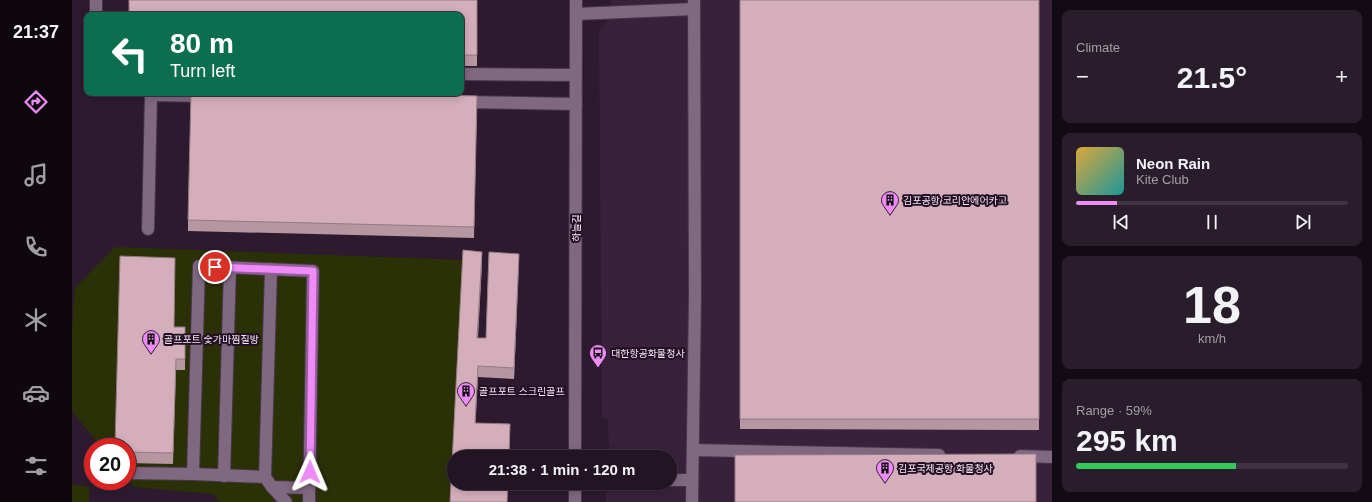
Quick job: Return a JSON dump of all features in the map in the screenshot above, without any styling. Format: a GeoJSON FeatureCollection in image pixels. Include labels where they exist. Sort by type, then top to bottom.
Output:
{"type":"FeatureCollection","features":[{"type":"Feature","properties":{"kind":"lane"},"geometry":{"type":"LineString","coordinates":[[96,0],[96,12]]}},
{"type":"Feature","properties":{"kind":"lane","name":"하늘길"},"geometry":{"type":"LineString","coordinates":[[575,450],[576,0]]}},
{"type":"Feature","properties":{"kind":"lane"},"geometry":{"type":"LineString","coordinates":[[576,14],[694,4],[695,296],[692,502]]}},
{"type":"Feature","properties":{"kind":"lane"},"geometry":{"type":"LineString","coordinates":[[464,74],[575,75]]}},
{"type":"Feature","properties":{"kind":"lane"},"geometry":{"type":"LineString","coordinates":[[148,228],[151,96]]}},
{"type":"Feature","properties":{"kind":"lane"},"geometry":{"type":"LineString","coordinates":[[446,101],[576,104]]}},
{"type":"Feature","properties":{"kind":"lane"},"geometry":{"type":"LineString","coordinates":[[192,474],[199,266],[313,271],[309,502]]}},
{"type":"Feature","properties":{"kind":"lane"},"geometry":{"type":"LineString","coordinates":[[224,476],[230,267]]}},
{"type":"Feature","properties":{"kind":"lane"},"geometry":{"type":"LineString","coordinates":[[271,269],[265,477],[286,502]]}},
{"type":"Feature","properties":{"kind":"lane"},"geometry":{"type":"LineString","coordinates":[[693,450],[948,455]]}},
{"type":"Feature","properties":{"kind":"lane"},"geometry":{"type":"LineString","coordinates":[[1012,456],[1052,457]]}},
{"type":"Feature","properties":{"kind":"lane"},"geometry":{"type":"LineString","coordinates":[[136,473],[265,477]]}},
{"type":"Feature","properties":{"kind":"lane"},"geometry":{"type":"LineString","coordinates":[[677,480],[692,480]]}},
{"type":"Feature","properties":{"kind":"lane"},"geometry":{"type":"LineString","coordinates":[[272,487],[309,488]]}},
{"type":"Feature","properties":{"kind":"lane"},"geometry":{"type":"LineString","coordinates":[[575,490],[575,502]]}},
{"type":"Feature","properties":{"kind":"shaded area"},"geometry":{"type":"Polygon","coordinates":[[[611,0],[1052,0],[1052,502],[606,502],[606,490],[677,490],[677,450],[609,450],[608,419],[602,418],[599,30],[610,19],[611,0]]]}},
{"type":"Feature","properties":{"kind":"green space"},"geometry":{"type":"Polygon","coordinates":[[[115,247],[463,260],[453,450],[447,450],[447,490],[451,490],[450,502],[219,502],[213,494],[136,487],[136,438],[94,438],[72,411],[72,331],[75,288],[115,247]]]}},
{"type":"Feature","properties":{"kind":"green space"},"geometry":{"type":"Polygon","coordinates":[[[72,484],[84,486],[84,490],[90,490],[89,502],[72,502],[72,484]]]}},
{"type":"Feature","properties":{"kind":"building"},"geometry":{"type":"Polygon","coordinates":[[[129,0],[477,0],[477,55],[464,55],[464,12],[129,12],[129,0]]]}},
{"type":"Feature","properties":{"kind":"building","name":"김포공항 코리안에어카고"},"geometry":{"type":"Polygon","coordinates":[[[740,0],[1039,0],[1039,419],[740,419],[740,0]]]}},
{"type":"Feature","properties":{"kind":"building"},"geometry":{"type":"Polygon","coordinates":[[[191,96],[477,96],[474,227],[188,220],[191,96]]]}},
{"type":"Feature","properties":{"kind":"building","name":"골프포트 스크린골프"},"geometry":{"type":"Polygon","coordinates":[[[463,250],[482,252],[477,338],[486,338],[489,252],[519,254],[514,368],[478,366],[475,423],[510,424],[509,450],[453,450],[463,250]]]}},
{"type":"Feature","properties":{"kind":"building","name":"골프포트 숯가마찜질방"},"geometry":{"type":"Polygon","coordinates":[[[120,256],[175,258],[174,327],[185,327],[185,359],[176,359],[173,453],[136,452],[136,438],[115,438],[120,256]]]}},
{"type":"Feature","properties":{"kind":"building","name":"김포국제공항 화물청사"},"geometry":{"type":"Polygon","coordinates":[[[1036,454],[1036,502],[735,502],[735,455],[1036,454]]]}},
{"type":"Feature","properties":{"kind":"building","name":"골프포트 스크린골프"},"geometry":{"type":"Polygon","coordinates":[[[451,490],[508,490],[507,502],[450,502],[451,490]]]}},
{"type":"Feature","properties":{"kind":"place","name":"김포공항 코리안에어카고"},"geometry":{"type":"Point","coordinates":[890,215]}},
{"type":"Feature","properties":{"kind":"place","name":"골프포트 숯가마찜질방"},"geometry":{"type":"Point","coordinates":[151,354]}},
{"type":"Feature","properties":{"kind":"place","name":"대한항공화물청사"},"geometry":{"type":"Point","coordinates":[598,368]}},
{"type":"Feature","properties":{"kind":"place","name":"골프포트 스크린골프"},"geometry":{"type":"Point","coordinates":[466,406]}},
{"type":"Feature","properties":{"kind":"place","name":"김포국제공항 화물청사"},"geometry":{"type":"Point","coordinates":[885,483]}},
{"type":"Feature","properties":{"kind":"route"},"geometry":{"type":"LineString","coordinates":[[215,267],[313,271],[310,472]]}}]}
